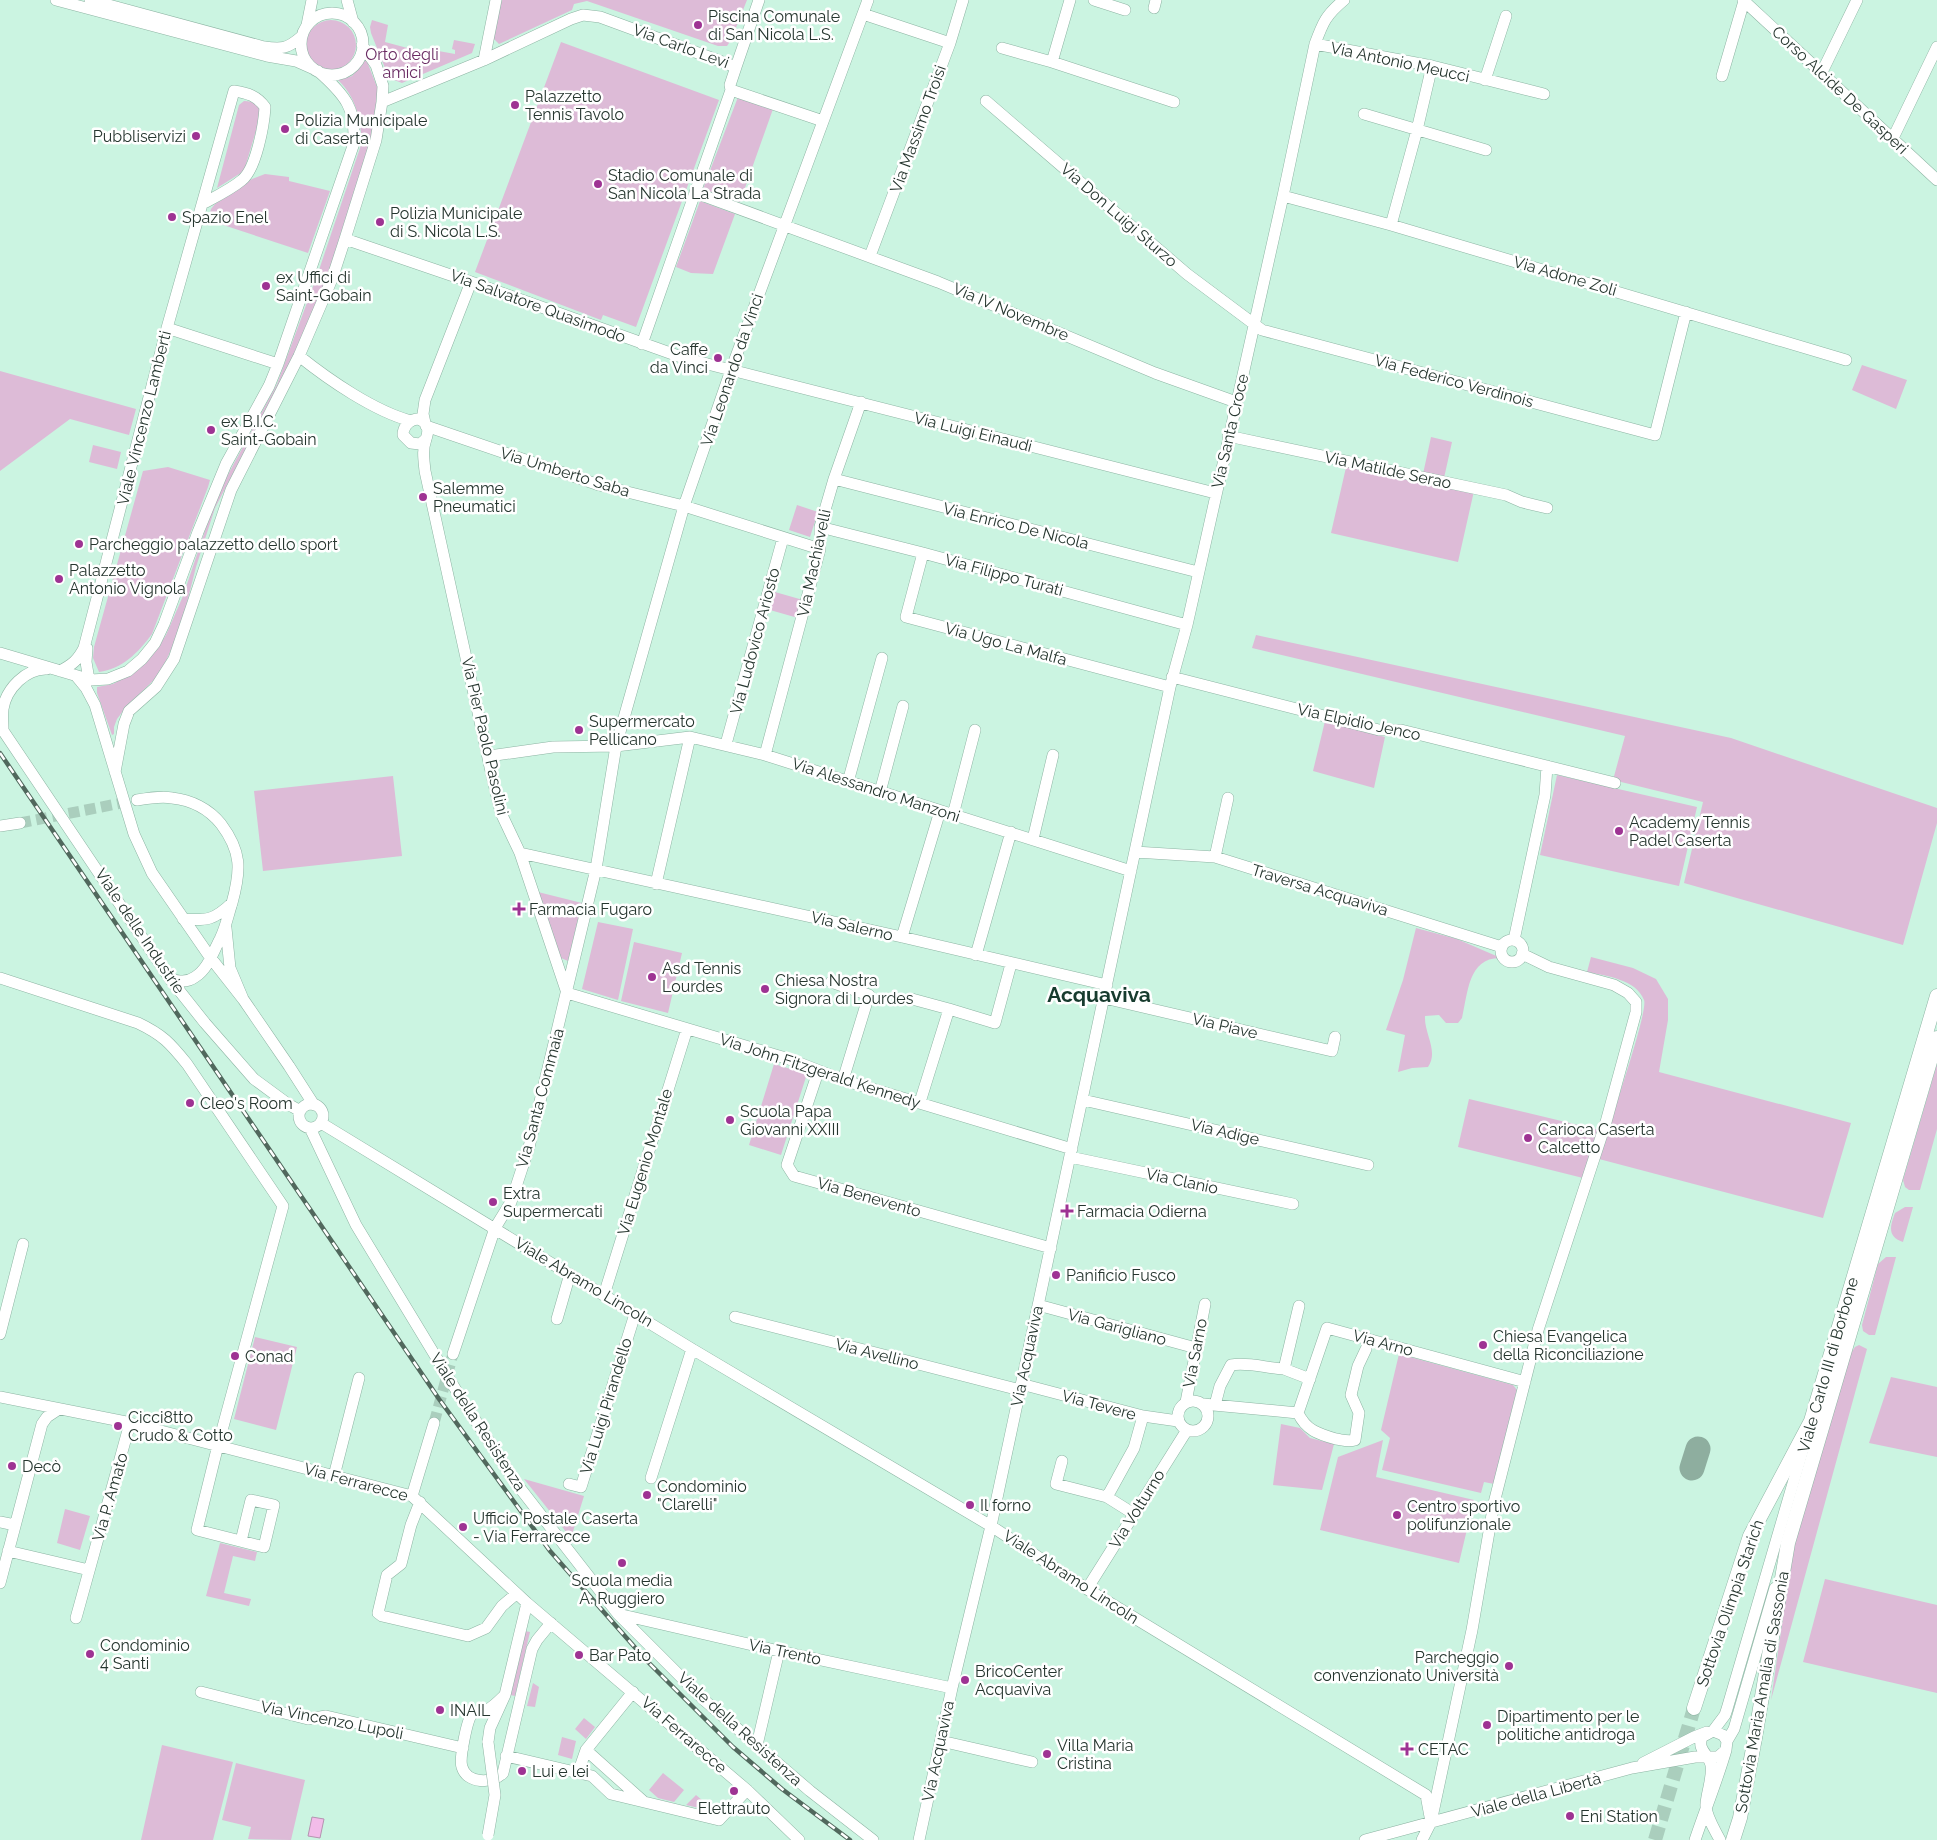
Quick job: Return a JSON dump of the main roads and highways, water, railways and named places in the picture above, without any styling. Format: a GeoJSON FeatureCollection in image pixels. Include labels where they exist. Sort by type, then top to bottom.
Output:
{"type":"FeatureCollection","features":[{"type":"Feature","properties":{"kind":"main road","name":"Viale Carlo III di Borbone"},"geometry":{"type":"LineString","coordinates":[[1812,1421],[1937,996]]}},
{"type":"Feature","properties":{"kind":"main road","name":"Viale Carlo III di Borbone"},"geometry":{"type":"LineString","coordinates":[[1788,1543],[1937,1038]]}},
{"type":"Feature","properties":{"kind":"main road","name":"Sottovia Olimpia Starich"},"geometry":{"type":"LineString","coordinates":[[1694,1708],[1750,1536],[1812,1421]]}},
{"type":"Feature","properties":{"kind":"main road","name":"Sottovia Maria Amalia di Sassonia"},"geometry":{"type":"LineString","coordinates":[[1733,1840],[1740,1818],[1788,1543]]}},
{"type":"Feature","properties":{"kind":"tunnel"},"geometry":{"type":"LineString","coordinates":[[20,823],[137,800]]}},
{"type":"Feature","properties":{"kind":"tunnel"},"geometry":{"type":"LineString","coordinates":[[434,1423],[453,1354]]}},
{"type":"Feature","properties":{"kind":"tunnel"},"geometry":{"type":"LineString","coordinates":[[1655,1840],[1694,1708]]}},
{"type":"Feature","properties":{"kind":"railway"},"geometry":{"type":"LineString","coordinates":[[0,753],[439,1399],[550,1551],[646,1660],[733,1747],[782,1789],[850,1840]]}},
{"type":"Feature","properties":{"kind":"place","name":"Piscina Comunale di San Nicola L.S."},"geometry":{"type":"Point","coordinates":[698,25]}},
{"type":"Feature","properties":{"kind":"place","name":"Palazzetto Tennis Tavolo"},"geometry":{"type":"Point","coordinates":[515,105]}},
{"type":"Feature","properties":{"kind":"place","name":"Polizia Municipale di Caserta"},"geometry":{"type":"Point","coordinates":[285,129]}},
{"type":"Feature","properties":{"kind":"place","name":"Pubbliservizi"},"geometry":{"type":"Point","coordinates":[196,136]}},
{"type":"Feature","properties":{"kind":"place","name":"Stadio Comunale di San Nicola La Strada"},"geometry":{"type":"Point","coordinates":[598,184]}},
{"type":"Feature","properties":{"kind":"place","name":"Spazio Enel"},"geometry":{"type":"Point","coordinates":[172,217]}},
{"type":"Feature","properties":{"kind":"place","name":"Polizia Municipale di S. Nicola L.S."},"geometry":{"type":"Point","coordinates":[380,222]}},
{"type":"Feature","properties":{"kind":"place","name":"ex Uffici di Saint-Gobain"},"geometry":{"type":"Point","coordinates":[266,286]}},
{"type":"Feature","properties":{"kind":"place","name":"Caffe da Vinci"},"geometry":{"type":"Point","coordinates":[718,358]}},
{"type":"Feature","properties":{"kind":"place","name":"ex B.I.C. Saint-Gobain"},"geometry":{"type":"Point","coordinates":[211,430]}},
{"type":"Feature","properties":{"kind":"place","name":"Salemme Pneumatici"},"geometry":{"type":"Point","coordinates":[423,497]}},
{"type":"Feature","properties":{"kind":"place","name":"Parcheggio palazzetto dello sport"},"geometry":{"type":"Point","coordinates":[79,544]}},
{"type":"Feature","properties":{"kind":"place","name":"Palazzetto Antonio Vignola"},"geometry":{"type":"Point","coordinates":[59,579]}},
{"type":"Feature","properties":{"kind":"place","name":"Supermercato Pellicano"},"geometry":{"type":"Point","coordinates":[579,730]}},
{"type":"Feature","properties":{"kind":"place","name":"Academy Tennis Padel Caserta"},"geometry":{"type":"Point","coordinates":[1619,831]}},
{"type":"Feature","properties":{"kind":"place","name":"Farmacia Fugaro"},"geometry":{"type":"Point","coordinates":[519,909]}},
{"type":"Feature","properties":{"kind":"place","name":"Asd Tennis Lourdes"},"geometry":{"type":"Point","coordinates":[652,977]}},
{"type":"Feature","properties":{"kind":"place","name":"Chiesa Nostra Signora di Lourdes"},"geometry":{"type":"Point","coordinates":[765,989]}},
{"type":"Feature","properties":{"kind":"place","name":"Cleo's Room"},"geometry":{"type":"Point","coordinates":[190,1103]}},
{"type":"Feature","properties":{"kind":"place","name":"Scuola Papa Giovanni XXIII"},"geometry":{"type":"Point","coordinates":[730,1120]}},
{"type":"Feature","properties":{"kind":"place","name":"Carioca Caserta Calcetto"},"geometry":{"type":"Point","coordinates":[1528,1138]}},
{"type":"Feature","properties":{"kind":"place","name":"Extra Supermercati"},"geometry":{"type":"Point","coordinates":[493,1202]}},
{"type":"Feature","properties":{"kind":"place","name":"Farmacia Odierna"},"geometry":{"type":"Point","coordinates":[1067,1211]}},
{"type":"Feature","properties":{"kind":"place","name":"Panificio Fusco"},"geometry":{"type":"Point","coordinates":[1056,1275]}},
{"type":"Feature","properties":{"kind":"place","name":"Chiesa Evangelica della Riconciliazione"},"geometry":{"type":"Point","coordinates":[1483,1345]}},
{"type":"Feature","properties":{"kind":"place","name":"Conad"},"geometry":{"type":"Point","coordinates":[235,1356]}},
{"type":"Feature","properties":{"kind":"place","name":"Cicci8tto Crudo & Cotto"},"geometry":{"type":"Point","coordinates":[118,1426]}},
{"type":"Feature","properties":{"kind":"place","name":"Decò"},"geometry":{"type":"Point","coordinates":[12,1466]}},
{"type":"Feature","properties":{"kind":"place","name":"Condominio \"Clarelli\""},"geometry":{"type":"Point","coordinates":[647,1495]}},
{"type":"Feature","properties":{"kind":"place","name":"Il forno"},"geometry":{"type":"Point","coordinates":[970,1505]}},
{"type":"Feature","properties":{"kind":"place","name":"Centro sportivo polifunzionale"},"geometry":{"type":"Point","coordinates":[1397,1515]}},
{"type":"Feature","properties":{"kind":"place","name":"Ufficio Postale Caserta - Via Ferrarecce"},"geometry":{"type":"Point","coordinates":[463,1527]}},
{"type":"Feature","properties":{"kind":"place","name":"Scuola media A. Ruggiero"},"geometry":{"type":"Point","coordinates":[622,1563]}},
{"type":"Feature","properties":{"kind":"place","name":"Condominio 4 Santi"},"geometry":{"type":"Point","coordinates":[90,1654]}},
{"type":"Feature","properties":{"kind":"place","name":"Bar Pato"},"geometry":{"type":"Point","coordinates":[579,1655]}},
{"type":"Feature","properties":{"kind":"place","name":"Parcheggio convenzionato Università"},"geometry":{"type":"Point","coordinates":[1509,1666]}},
{"type":"Feature","properties":{"kind":"place","name":"BricoCenter Acquaviva"},"geometry":{"type":"Point","coordinates":[965,1680]}},
{"type":"Feature","properties":{"kind":"place","name":"INAIL"},"geometry":{"type":"Point","coordinates":[440,1710]}},
{"type":"Feature","properties":{"kind":"place","name":"Dipartimento per le politiche antidroga"},"geometry":{"type":"Point","coordinates":[1487,1725]}},
{"type":"Feature","properties":{"kind":"place","name":"CETAC"},"geometry":{"type":"Point","coordinates":[1407,1749]}},
{"type":"Feature","properties":{"kind":"place","name":"Villa Maria Cristina"},"geometry":{"type":"Point","coordinates":[1047,1754]}},
{"type":"Feature","properties":{"kind":"place","name":"Lui e lei"},"geometry":{"type":"Point","coordinates":[522,1771]}},
{"type":"Feature","properties":{"kind":"place","name":"Elettrauto"},"geometry":{"type":"Point","coordinates":[734,1791]}},
{"type":"Feature","properties":{"kind":"place","name":"Eni Station"},"geometry":{"type":"Point","coordinates":[1570,1816]}},
{"type":"Feature","properties":{"kind":"district","name":"Acquaviva"},"geometry":{"type":"Point","coordinates":[1099,994]}},
{"type":"Feature","properties":{"kind":"park label","name":"Orto degli amici"},"geometry":{"type":"Point","coordinates":[402,63]}}]}
